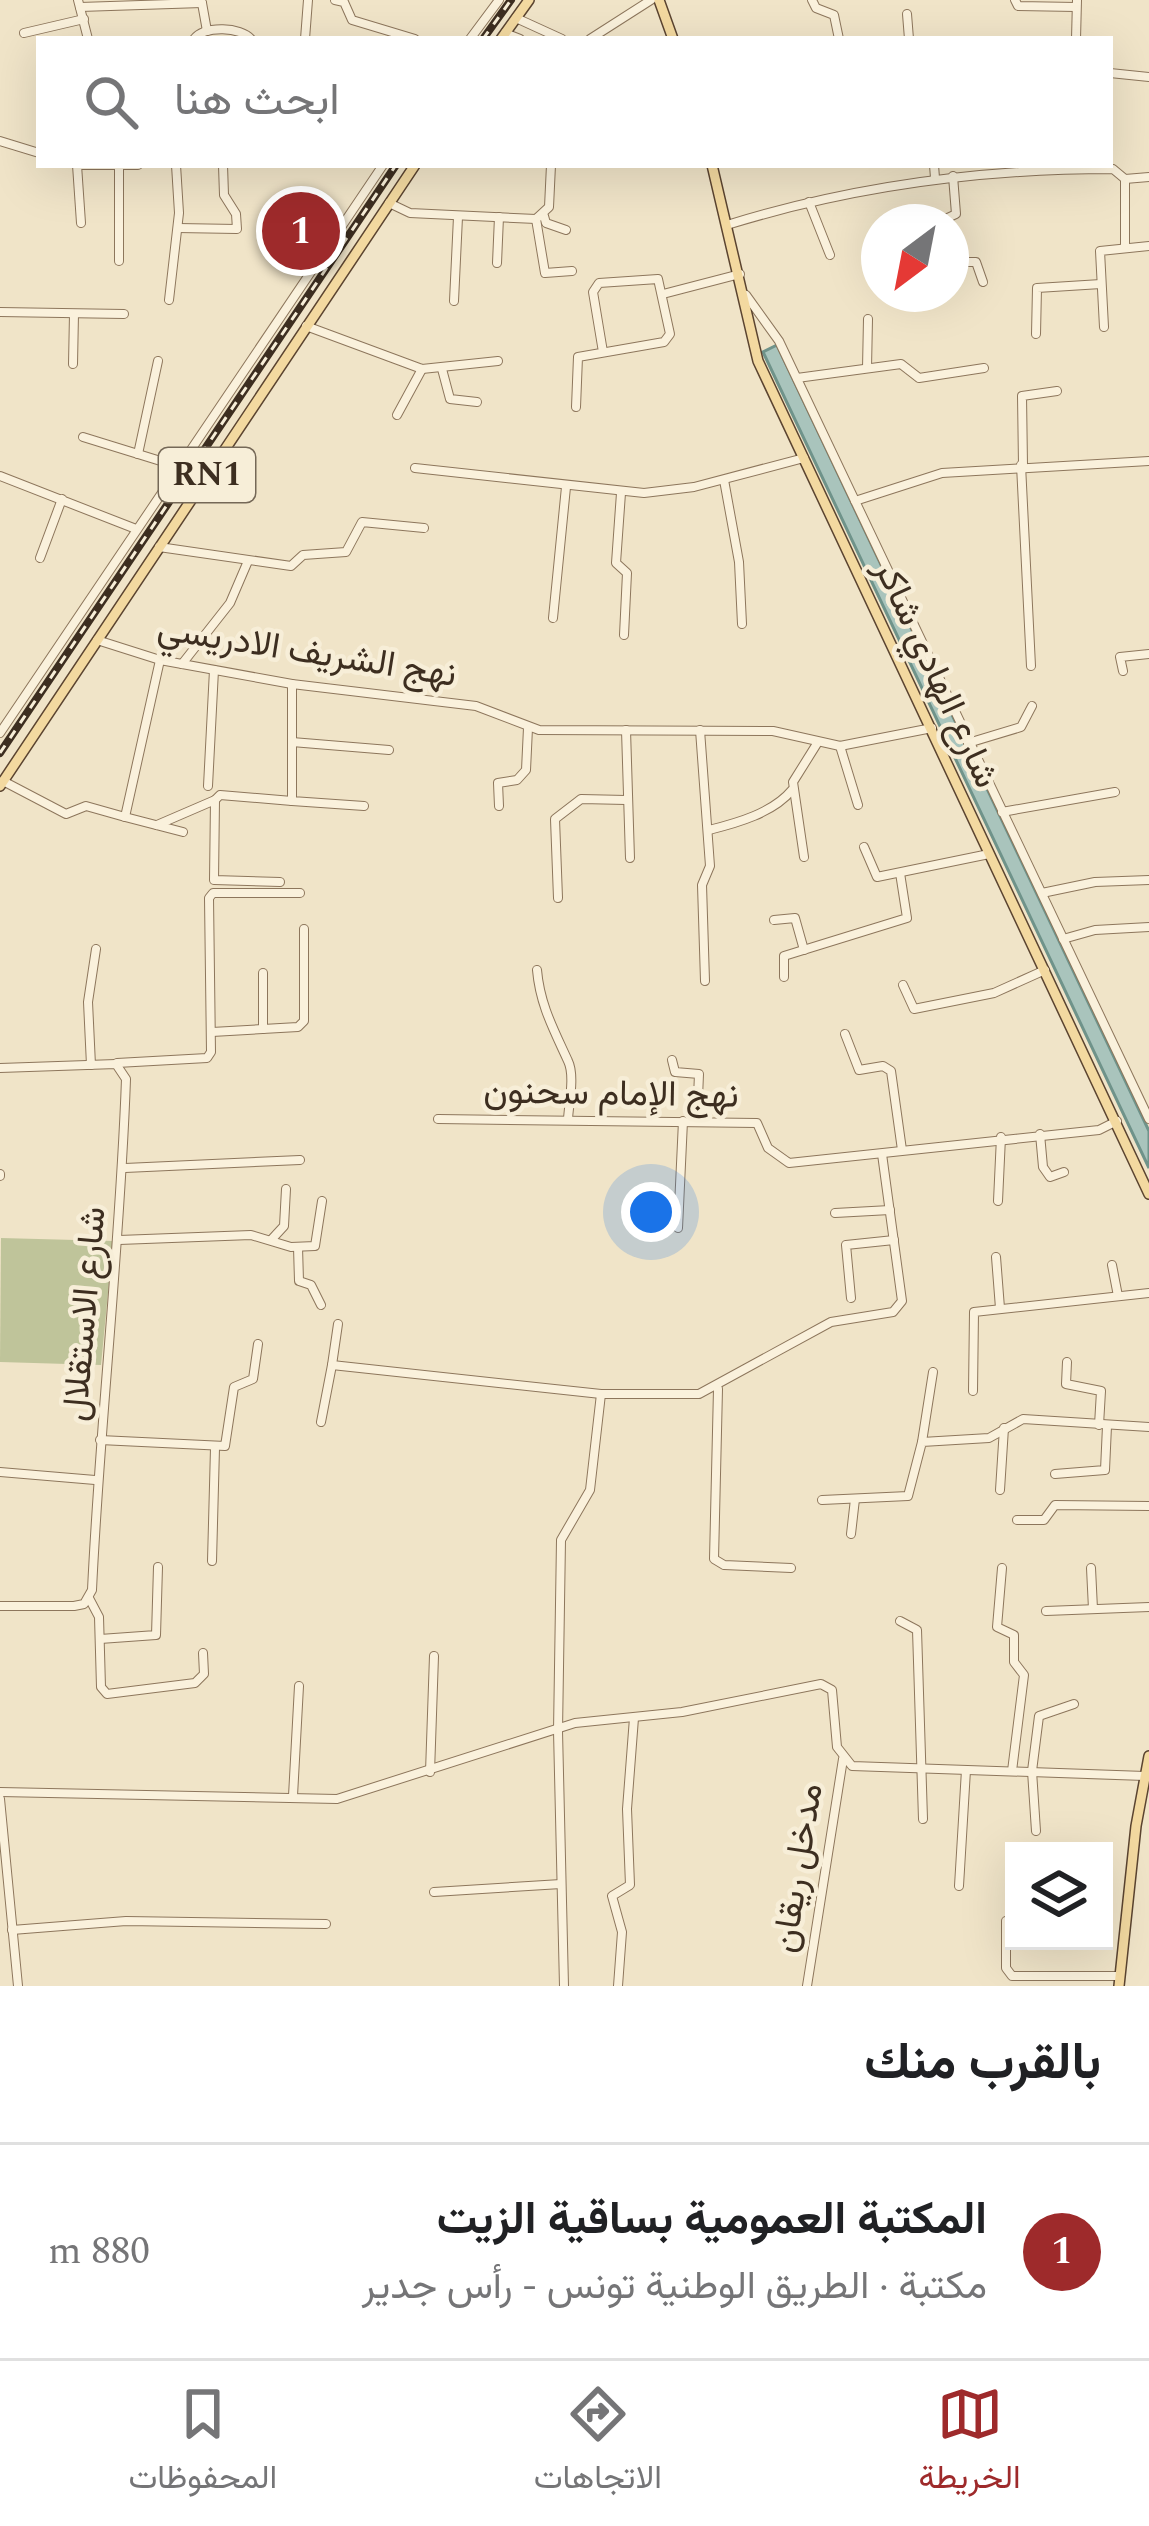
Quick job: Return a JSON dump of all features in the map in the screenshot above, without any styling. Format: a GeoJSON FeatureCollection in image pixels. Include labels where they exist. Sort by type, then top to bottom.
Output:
{"type":"FeatureCollection","features":[{"type":"Feature","properties":{"kind":"main road"},"geometry":{"type":"LineString","coordinates":[[503,36],[529,0]]}},
{"type":"Feature","properties":{"kind":"main road"},"geometry":{"type":"LineString","coordinates":[[655,0],[672,36]]}},
{"type":"Feature","properties":{"kind":"main road","name":"RN1"},"geometry":{"type":"LineString","coordinates":[[2,783],[413,168]]}},
{"type":"Feature","properties":{"kind":"main road","name":"شارع الهادي شاكر"},"geometry":{"type":"LineString","coordinates":[[713,168],[758,361],[1119,1120],[1149,1194]]}},
{"type":"Feature","properties":{"kind":"main road"},"geometry":{"type":"LineString","coordinates":[[1120,1981],[1149,1756]]}},
{"type":"Feature","properties":{"kind":"street"},"geometry":{"type":"LineString","coordinates":[[304,36],[308,0]]}},
{"type":"Feature","properties":{"kind":"street"},"geometry":{"type":"LineString","coordinates":[[335,0],[344,2],[352,20],[405,36]]}},
{"type":"Feature","properties":{"kind":"street"},"geometry":{"type":"LineString","coordinates":[[472,36],[499,0]]}},
{"type":"Feature","properties":{"kind":"street"},"geometry":{"type":"LineString","coordinates":[[595,36],[655,0]]}},
{"type":"Feature","properties":{"kind":"street"},"geometry":{"type":"LineString","coordinates":[[812,0],[816,8],[834,15],[838,36]]}},
{"type":"Feature","properties":{"kind":"street"},"geometry":{"type":"LineString","coordinates":[[1015,0],[1018,6],[1078,2],[1076,36]]}},
{"type":"Feature","properties":{"kind":"street"},"geometry":{"type":"LineString","coordinates":[[87,36],[79,4],[202,2],[207,31]]}},
{"type":"Feature","properties":{"kind":"street"},"geometry":{"type":"LineString","coordinates":[[908,14],[908,36]]}},
{"type":"Feature","properties":{"kind":"street"},"geometry":{"type":"LineString","coordinates":[[516,18],[555,36]]}},
{"type":"Feature","properties":{"kind":"street"},"geometry":{"type":"LineString","coordinates":[[24,33],[84,19]]}},
{"type":"Feature","properties":{"kind":"street"},"geometry":{"type":"LineString","coordinates":[[199,36],[207,31],[240,31],[247,36]]}},
{"type":"Feature","properties":{"kind":"street"},"geometry":{"type":"LineString","coordinates":[[1113,73],[1149,77]]}},
{"type":"Feature","properties":{"kind":"street"},"geometry":{"type":"LineString","coordinates":[[0,141],[36,152]]}},
{"type":"Feature","properties":{"kind":"street"},"geometry":{"type":"LineString","coordinates":[[77,168],[81,223]]}},
{"type":"Feature","properties":{"kind":"street"},"geometry":{"type":"LineString","coordinates":[[119,168],[119,261]]}},
{"type":"Feature","properties":{"kind":"street"},"geometry":{"type":"LineString","coordinates":[[170,300],[178,228],[176,168]]}},
{"type":"Feature","properties":{"kind":"street"},"geometry":{"type":"LineString","coordinates":[[178,228],[236,230],[236,214],[224,195],[223,168]]}},
{"type":"Feature","properties":{"kind":"street"},"geometry":{"type":"LineString","coordinates":[[0,733],[380,168]]}},
{"type":"Feature","properties":{"kind":"street"},"geometry":{"type":"LineString","coordinates":[[550,168],[540,218],[545,273],[572,271]]}},
{"type":"Feature","properties":{"kind":"street"},"geometry":{"type":"LineString","coordinates":[[934,168],[935,178]]}},
{"type":"Feature","properties":{"kind":"street"},"geometry":{"type":"LineString","coordinates":[[727,225],[809,202],[935,178],[1057,168]]}},
{"type":"Feature","properties":{"kind":"street"},"geometry":{"type":"LineString","coordinates":[[1092,168],[1113,169],[1125,179],[1149,177]]}},
{"type":"Feature","properties":{"kind":"street"},"geometry":{"type":"LineString","coordinates":[[953,176],[956,204]]}},
{"type":"Feature","properties":{"kind":"street"},"geometry":{"type":"LineString","coordinates":[[1125,179],[1125,246]]}},
{"type":"Feature","properties":{"kind":"street"},"geometry":{"type":"LineString","coordinates":[[809,202],[830,255]]}},
{"type":"Feature","properties":{"kind":"street"},"geometry":{"type":"LineString","coordinates":[[389,203],[410,213],[540,218],[566,230]]}},
{"type":"Feature","properties":{"kind":"street"},"geometry":{"type":"LineString","coordinates":[[454,301],[458,217]]}},
{"type":"Feature","properties":{"kind":"street"},"geometry":{"type":"LineString","coordinates":[[497,263],[499,218]]}},
{"type":"Feature","properties":{"kind":"street"},"geometry":{"type":"LineString","coordinates":[[1104,327],[1100,251],[1149,246]]}},
{"type":"Feature","properties":{"kind":"street"},"geometry":{"type":"LineString","coordinates":[[969,262],[976,262],[983,282]]}},
{"type":"Feature","properties":{"kind":"street"},"geometry":{"type":"LineString","coordinates":[[663,294],[740,274]]}},
{"type":"Feature","properties":{"kind":"street"},"geometry":{"type":"LineString","coordinates":[[577,407],[574,364],[578,357],[664,342],[670,334],[658,279],[649,276],[599,283],[593,292],[603,352]]}},
{"type":"Feature","properties":{"kind":"street"},"geometry":{"type":"LineString","coordinates":[[1036,334],[1037,288],[1102,284]]}},
{"type":"Feature","properties":{"kind":"street"},"geometry":{"type":"LineString","coordinates":[[746,295],[779,341],[1149,1119]]}},
{"type":"Feature","properties":{"kind":"street"},"geometry":{"type":"LineString","coordinates":[[0,313],[124,314]]}},
{"type":"Feature","properties":{"kind":"street"},"geometry":{"type":"LineString","coordinates":[[73,364],[74,314]]}},
{"type":"Feature","properties":{"kind":"street"},"geometry":{"type":"LineString","coordinates":[[867,368],[868,319]]}},
{"type":"Feature","properties":{"kind":"street"},"geometry":{"type":"LineString","coordinates":[[306,326],[422,369],[498,361]]}},
{"type":"Feature","properties":{"kind":"street"},"geometry":{"type":"LineString","coordinates":[[138,454],[158,361]]}},
{"type":"Feature","properties":{"kind":"street"},"geometry":{"type":"LineString","coordinates":[[796,378],[905,364],[919,379],[984,368]]}},
{"type":"Feature","properties":{"kind":"street"},"geometry":{"type":"LineString","coordinates":[[397,415],[422,369]]}},
{"type":"Feature","properties":{"kind":"street"},"geometry":{"type":"LineString","coordinates":[[442,369],[450,399],[477,402]]}},
{"type":"Feature","properties":{"kind":"street"},"geometry":{"type":"LineString","coordinates":[[1031,666],[1022,396],[1057,391]]}},
{"type":"Feature","properties":{"kind":"street"},"geometry":{"type":"LineString","coordinates":[[83,437],[180,467]]}},
{"type":"Feature","properties":{"kind":"street"},"geometry":{"type":"LineString","coordinates":[[415,468],[621,494],[724,480],[804,458]]}},
{"type":"Feature","properties":{"kind":"street"},"geometry":{"type":"LineString","coordinates":[[855,501],[942,473],[1149,461]]}},
{"type":"Feature","properties":{"kind":"street"},"geometry":{"type":"LineString","coordinates":[[0,476],[136,529]]}},
{"type":"Feature","properties":{"kind":"street"},"geometry":{"type":"LineString","coordinates":[[724,480],[739,562],[742,624]]}},
{"type":"Feature","properties":{"kind":"street"},"geometry":{"type":"LineString","coordinates":[[553,618],[566,488]]}},
{"type":"Feature","properties":{"kind":"street"},"geometry":{"type":"LineString","coordinates":[[621,494],[616,563],[627,574],[623,635]]}},
{"type":"Feature","properties":{"kind":"street"},"geometry":{"type":"LineString","coordinates":[[40,558],[62,499]]}},
{"type":"Feature","properties":{"kind":"street"},"geometry":{"type":"LineString","coordinates":[[159,547],[291,566],[303,555],[343,553],[362,522],[424,528]]}},
{"type":"Feature","properties":{"kind":"street"},"geometry":{"type":"LineString","coordinates":[[182,664],[230,603],[248,561]]}},
{"type":"Feature","properties":{"kind":"street","name":"نهج الشريف الادريسي"},"geometry":{"type":"LineString","coordinates":[[97,640],[160,660],[292,684],[450,700],[528,728],[773,731],[840,746],[934,728]]}},
{"type":"Feature","properties":{"kind":"street"},"geometry":{"type":"LineString","coordinates":[[1123,671],[1120,657],[1149,654]]}},
{"type":"Feature","properties":{"kind":"street"},"geometry":{"type":"LineString","coordinates":[[125,817],[160,660]]}},
{"type":"Feature","properties":{"kind":"street"},"geometry":{"type":"LineString","coordinates":[[208,786],[214,670]]}},
{"type":"Feature","properties":{"kind":"street"},"geometry":{"type":"LineString","coordinates":[[292,684],[292,801]]}},
{"type":"Feature","properties":{"kind":"street"},"geometry":{"type":"LineString","coordinates":[[968,743],[1021,728],[1032,706]]}},
{"type":"Feature","properties":{"kind":"street"},"geometry":{"type":"LineString","coordinates":[[500,806],[498,783],[525,772],[528,728]]}},
{"type":"Feature","properties":{"kind":"street"},"geometry":{"type":"LineString","coordinates":[[626,730],[630,858]]}},
{"type":"Feature","properties":{"kind":"street"},"geometry":{"type":"LineString","coordinates":[[700,730],[710,866],[702,885],[705,981]]}},
{"type":"Feature","properties":{"kind":"street"},"geometry":{"type":"LineString","coordinates":[[292,742],[389,750]]}},
{"type":"Feature","properties":{"kind":"street"},"geometry":{"type":"LineString","coordinates":[[709,830],[743,822],[782,802],[818,742]]}},
{"type":"Feature","properties":{"kind":"street"},"geometry":{"type":"LineString","coordinates":[[840,746],[858,805]]}},
{"type":"Feature","properties":{"kind":"street"},"geometry":{"type":"LineString","coordinates":[[2,783],[66,814],[86,806],[182,832]]}},
{"type":"Feature","properties":{"kind":"street"},"geometry":{"type":"LineString","coordinates":[[792,789],[805,857]]}},
{"type":"Feature","properties":{"kind":"street"},"geometry":{"type":"LineString","coordinates":[[1002,812],[1115,792]]}},
{"type":"Feature","properties":{"kind":"street"},"geometry":{"type":"LineString","coordinates":[[155,826],[220,795],[364,806]]}},
{"type":"Feature","properties":{"kind":"street"},"geometry":{"type":"LineString","coordinates":[[215,800],[214,880],[280,882]]}},
{"type":"Feature","properties":{"kind":"street"},"geometry":{"type":"LineString","coordinates":[[558,898],[555,819],[581,800],[626,800]]}},
{"type":"Feature","properties":{"kind":"street"},"geometry":{"type":"LineString","coordinates":[[864,847],[874,875],[991,854]]}},
{"type":"Feature","properties":{"kind":"street"},"geometry":{"type":"LineString","coordinates":[[784,977],[782,957],[905,920],[909,912],[900,873]]}},
{"type":"Feature","properties":{"kind":"street"},"geometry":{"type":"LineString","coordinates":[[1042,893],[1095,882],[1149,880]]}},
{"type":"Feature","properties":{"kind":"street"},"geometry":{"type":"LineString","coordinates":[[0,1068],[207,1058],[212,1032],[209,898],[214,892],[299,892]]}},
{"type":"Feature","properties":{"kind":"street"},"geometry":{"type":"LineString","coordinates":[[774,920],[796,920],[804,950]]}},
{"type":"Feature","properties":{"kind":"street"},"geometry":{"type":"LineString","coordinates":[[1063,939],[1095,930],[1149,927]]}},
{"type":"Feature","properties":{"kind":"street"},"geometry":{"type":"LineString","coordinates":[[212,1032],[298,1027],[304,1021],[304,929]]}},
{"type":"Feature","properties":{"kind":"street"},"geometry":{"type":"LineString","coordinates":[[92,1065],[88,1002],[96,949]]}},
{"type":"Feature","properties":{"kind":"street"},"geometry":{"type":"LineString","coordinates":[[903,985],[914,1009],[1000,991],[1046,969]]}},
{"type":"Feature","properties":{"kind":"street"},"geometry":{"type":"LineString","coordinates":[[537,970],[539,996],[556,1046],[569,1063],[568,1119]]}},
{"type":"Feature","properties":{"kind":"street"},"geometry":{"type":"LineString","coordinates":[[263,973],[263,1029]]}},
{"type":"Feature","properties":{"kind":"street"},"geometry":{"type":"LineString","coordinates":[[845,1034],[859,1070],[891,1071],[902,1150]]}},
{"type":"Feature","properties":{"kind":"street"},"geometry":{"type":"LineString","coordinates":[[672,1060],[675,1072],[699,1074],[697,1121]]}},
{"type":"Feature","properties":{"kind":"street","name":"شارع الاستقلال"},"geometry":{"type":"LineString","coordinates":[[116,1064],[126,1079],[125,1168],[95,1480],[89,1598],[98,1611],[101,1687],[107,1694],[195,1683],[204,1674],[203,1653]]}},
{"type":"Feature","properties":{"kind":"street","name":"نهج الإمام سحنون"},"geometry":{"type":"LineString","coordinates":[[439,1119],[757,1124],[768,1148],[789,1163],[1099,1130],[1119,1120]]}},
{"type":"Feature","properties":{"kind":"street"},"geometry":{"type":"LineString","coordinates":[[678,1228],[683,1121]]}},
{"type":"Feature","properties":{"kind":"street"},"geometry":{"type":"LineString","coordinates":[[1040,1134],[1043,1167],[1050,1177],[1064,1172]]}},
{"type":"Feature","properties":{"kind":"street"},"geometry":{"type":"LineString","coordinates":[[998,1201],[1001,1137]]}},
{"type":"Feature","properties":{"kind":"street"},"geometry":{"type":"LineString","coordinates":[[332,1365],[601,1394],[699,1394],[718,1388],[831,1322],[899,1309],[883,1154]]}},
{"type":"Feature","properties":{"kind":"street"},"geometry":{"type":"LineString","coordinates":[[125,1168],[300,1160]]}},
{"type":"Feature","properties":{"kind":"street"},"geometry":{"type":"LineString","coordinates":[[271,1240],[284,1226],[286,1189]]}},
{"type":"Feature","properties":{"kind":"street"},"geometry":{"type":"LineString","coordinates":[[119,1240],[251,1235],[298,1247],[320,1240],[322,1201]]}},
{"type":"Feature","properties":{"kind":"street"},"geometry":{"type":"LineString","coordinates":[[835,1213],[890,1210]]}},
{"type":"Feature","properties":{"kind":"street"},"geometry":{"type":"LineString","coordinates":[[851,1298],[846,1245],[894,1240]]}},
{"type":"Feature","properties":{"kind":"street"},"geometry":{"type":"LineString","coordinates":[[298,1247],[299,1281],[311,1286],[321,1305]]}},
{"type":"Feature","properties":{"kind":"street"},"geometry":{"type":"LineString","coordinates":[[996,1256],[1000,1308]]}},
{"type":"Feature","properties":{"kind":"street"},"geometry":{"type":"LineString","coordinates":[[1112,1265],[1118,1296]]}},
{"type":"Feature","properties":{"kind":"street"},"geometry":{"type":"LineString","coordinates":[[973,1391],[972,1316],[1000,1308],[1149,1293]]}},
{"type":"Feature","properties":{"kind":"street"},"geometry":{"type":"LineString","coordinates":[[321,1422],[338,1324]]}},
{"type":"Feature","properties":{"kind":"street"},"geometry":{"type":"LineString","coordinates":[[100,1441],[215,1448],[227,1443],[234,1388],[254,1379],[259,1344]]}},
{"type":"Feature","properties":{"kind":"street"},"geometry":{"type":"LineString","coordinates":[[1055,1474],[1105,1470],[1101,1391],[1066,1384],[1067,1362]]}},
{"type":"Feature","properties":{"kind":"street"},"geometry":{"type":"LineString","coordinates":[[822,1500],[908,1496],[933,1372]]}},
{"type":"Feature","properties":{"kind":"street"},"geometry":{"type":"LineString","coordinates":[[718,1388],[714,1559],[724,1565],[791,1568]]}},
{"type":"Feature","properties":{"kind":"street"},"geometry":{"type":"LineString","coordinates":[[564,1986],[558,1731],[561,1540],[590,1490],[601,1394]]}},
{"type":"Feature","properties":{"kind":"street"},"geometry":{"type":"LineString","coordinates":[[922,1442],[985,1439],[1023,1419],[1149,1427]]}},
{"type":"Feature","properties":{"kind":"street"},"geometry":{"type":"LineString","coordinates":[[1000,1490],[1004,1427]]}},
{"type":"Feature","properties":{"kind":"street"},"geometry":{"type":"LineString","coordinates":[[212,1561],[215,1448]]}},
{"type":"Feature","properties":{"kind":"street"},"geometry":{"type":"LineString","coordinates":[[0,1472],[95,1480]]}},
{"type":"Feature","properties":{"kind":"street"},"geometry":{"type":"LineString","coordinates":[[851,1534],[855,1499]]}},
{"type":"Feature","properties":{"kind":"street"},"geometry":{"type":"LineString","coordinates":[[1017,1520],[1044,1520],[1055,1505],[1149,1506]]}},
{"type":"Feature","properties":{"kind":"street"},"geometry":{"type":"LineString","coordinates":[[100,1639],[156,1635],[158,1567]]}},
{"type":"Feature","properties":{"kind":"street"},"geometry":{"type":"LineString","coordinates":[[1002,1568],[997,1627],[1014,1634],[1014,1662],[1024,1675],[1012,1771]]}},
{"type":"Feature","properties":{"kind":"street"},"geometry":{"type":"LineString","coordinates":[[1090,1568],[1093,1609]]}},
{"type":"Feature","properties":{"kind":"street"},"geometry":{"type":"LineString","coordinates":[[0,1606],[74,1606],[89,1598]]}},
{"type":"Feature","properties":{"kind":"street"},"geometry":{"type":"LineString","coordinates":[[1046,1611],[1149,1606]]}},
{"type":"Feature","properties":{"kind":"street"},"geometry":{"type":"LineString","coordinates":[[900,1621],[917,1630],[923,1820]]}},
{"type":"Feature","properties":{"kind":"street"},"geometry":{"type":"LineString","coordinates":[[430,1772],[434,1656]]}},
{"type":"Feature","properties":{"kind":"street","name":"مدخل ريقان"},"geometry":{"type":"LineString","coordinates":[[634,1718],[821,1684],[832,1690],[843,1759],[808,1986]]}},
{"type":"Feature","properties":{"kind":"street"},"geometry":{"type":"LineString","coordinates":[[293,1796],[299,1686]]}},
{"type":"Feature","properties":{"kind":"street"},"geometry":{"type":"LineString","coordinates":[[1036,1832],[1033,1771],[1040,1713],[1064,1711],[1073,1703]]}},
{"type":"Feature","properties":{"kind":"street"},"geometry":{"type":"LineString","coordinates":[[18,1986],[0,1795],[338,1798],[575,1723],[634,1718],[627,1809],[630,1885],[612,1896],[622,1932],[618,1986]]}},
{"type":"Feature","properties":{"kind":"street"},"geometry":{"type":"LineString","coordinates":[[843,1759],[860,1767],[1145,1776]]}},
{"type":"Feature","properties":{"kind":"street"},"geometry":{"type":"LineString","coordinates":[[959,1886],[966,1770]]}},
{"type":"Feature","properties":{"kind":"street"},"geometry":{"type":"LineString","coordinates":[[434,1892],[561,1884]]}},
{"type":"Feature","properties":{"kind":"street"},"geometry":{"type":"LineString","coordinates":[[12,1930],[126,1922],[326,1924]]}},
{"type":"Feature","properties":{"kind":"street"},"geometry":{"type":"LineString","coordinates":[[1006,1950],[1006,1968],[1012,1976],[1120,1981]]}},
{"type":"Feature","properties":{"kind":"street"},"geometry":{"type":"LineString","coordinates":[[0,1959],[15,1959]]}},
{"type":"Feature","properties":{"kind":"green space"},"geometry":{"type":"Polygon","coordinates":[[[1,1238],[113,1241],[101,1365],[0,1362],[1,1238]]]}},
{"type":"Feature","properties":{"kind":"water"},"geometry":{"type":"Polygon","coordinates":[[[777,345],[1149,1131],[1149,1168],[763,352],[777,345]]]}},
{"type":"Feature","properties":{"kind":"railway"},"geometry":{"type":"LineString","coordinates":[[485,36],[511,0]]}},
{"type":"Feature","properties":{"kind":"railway"},"geometry":{"type":"LineString","coordinates":[[0,753],[394,168]]}},
{"type":"Feature","properties":{"kind":"place","name":"المكتبة العمومية بساقية الزيت"},"geometry":{"type":"Point","coordinates":[301,231]}}]}
